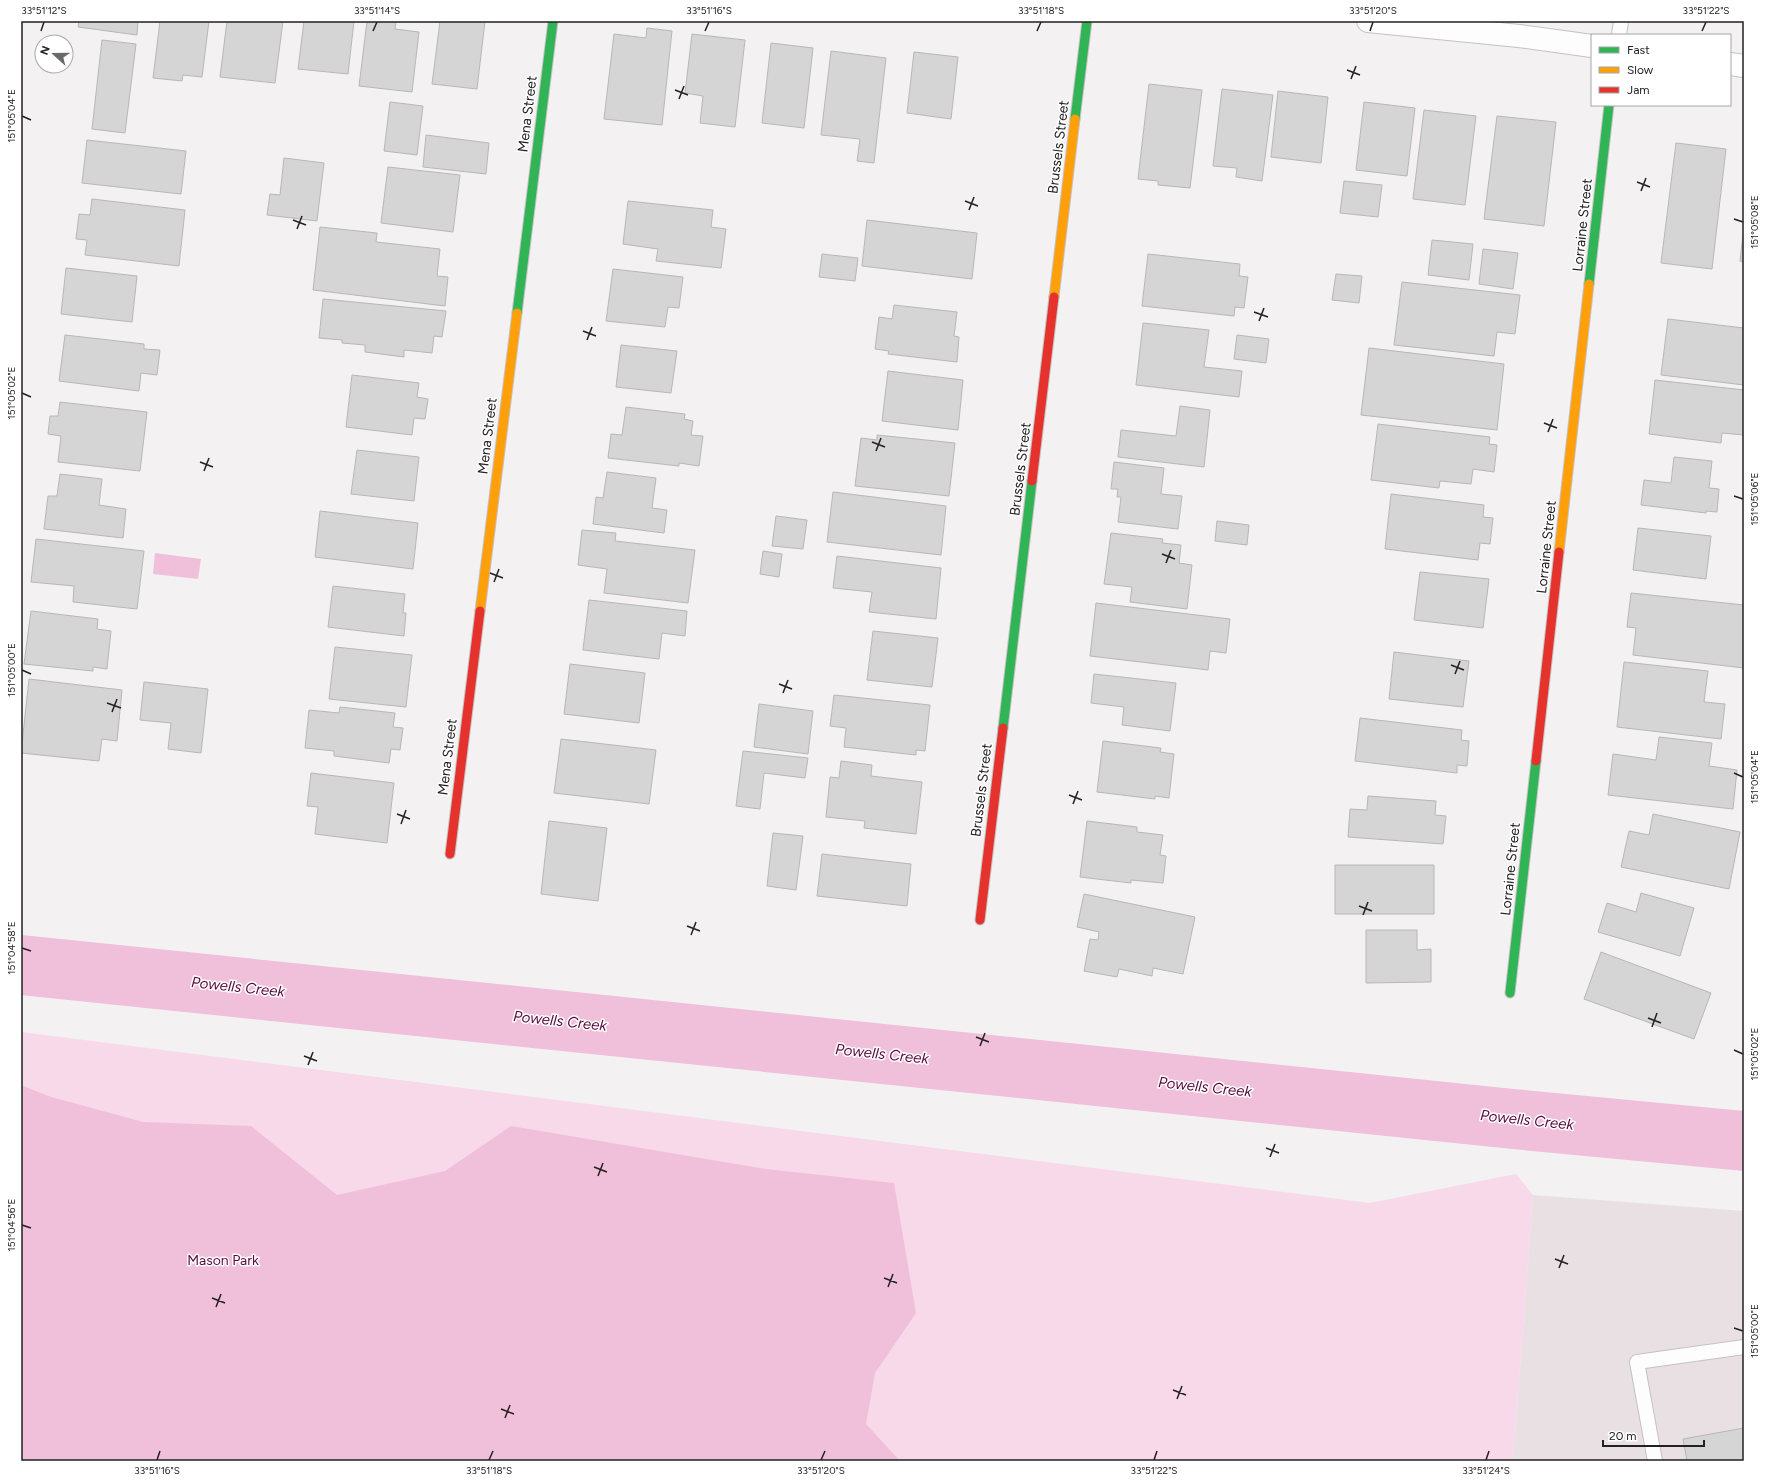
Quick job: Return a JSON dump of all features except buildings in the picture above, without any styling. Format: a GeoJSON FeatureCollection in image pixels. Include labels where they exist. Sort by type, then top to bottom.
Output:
{"type":"FeatureCollection","features":[{"type":"Feature","properties":{"kind":"street","name":"Mena Street"},"geometry":{"type":"LineString","coordinates":[[450,854],[553,21]]}},
{"type":"Feature","properties":{"kind":"street","name":"Brussels Street"},"geometry":{"type":"LineString","coordinates":[[980,920],[1087,21]]}},
{"type":"Feature","properties":{"kind":"street"},"geometry":{"type":"LineString","coordinates":[[1368,21],[1519,36],[1591,46]]}},
{"type":"Feature","properties":{"kind":"street"},"geometry":{"type":"LineString","coordinates":[[1731,64],[1744,66]]}},
{"type":"Feature","properties":{"kind":"street","name":"Lorraine Street"},"geometry":{"type":"LineString","coordinates":[[1510,993],[1609,106]]}},
{"type":"Feature","properties":{"kind":"lane"},"geometry":{"type":"LineString","coordinates":[[1619,34],[1621,21]]}},
{"type":"Feature","properties":{"kind":"lane"},"geometry":{"type":"LineString","coordinates":[[1655,1461],[1637,1362],[1744,1347]]}},
{"type":"Feature","properties":{"kind":"shaded area"},"geometry":{"type":"Polygon","coordinates":[[[155,553],[201,559],[198,579],[153,574],[155,553]]]}},
{"type":"Feature","properties":{"kind":"shaded area"},"geometry":{"type":"Polygon","coordinates":[[[21,1085],[48,1096],[143,1122],[251,1126],[337,1195],[445,1171],[511,1126],[765,1169],[894,1183],[916,1313],[875,1373],[866,1424],[900,1461],[21,1461],[21,1085]]]}},
{"type":"Feature","properties":{"kind":"shaded area"},"geometry":{"type":"Polygon","coordinates":[[[1533,1195],[1744,1211],[1744,1461],[1513,1461],[1533,1195]]]}},
{"type":"Feature","properties":{"kind":"green space","name":"Mason Park"},"geometry":{"type":"Polygon","coordinates":[[[21,1032],[1370,1203],[1516,1174],[1533,1195],[1513,1461],[21,1461],[21,1032]]]}},
{"type":"Feature","properties":{"kind":"waterway","name":"Powells Creek"},"geometry":{"type":"LineString","coordinates":[[21,965],[1513,1119],[1744,1141]]}},
{"type":"Feature","properties":{"kind":"traffic: fast"},"geometry":{"type":"LineString","coordinates":[[517,313],[553,21]]}},
{"type":"Feature","properties":{"kind":"traffic: fast"},"geometry":{"type":"LineString","coordinates":[[1075,119],[1087,21]]}},
{"type":"Feature","properties":{"kind":"traffic: fast"},"geometry":{"type":"LineString","coordinates":[[1589,284],[1609,106]]}},
{"type":"Feature","properties":{"kind":"traffic: fast"},"geometry":{"type":"LineString","coordinates":[[1003,728],[1032,481]]}},
{"type":"Feature","properties":{"kind":"traffic: fast"},"geometry":{"type":"LineString","coordinates":[[1510,993],[1536,761]]}},
{"type":"Feature","properties":{"kind":"traffic: slow"},"geometry":{"type":"LineString","coordinates":[[1054,297],[1075,119]]}},
{"type":"Feature","properties":{"kind":"traffic: slow"},"geometry":{"type":"LineString","coordinates":[[1559,552],[1589,284]]}},
{"type":"Feature","properties":{"kind":"traffic: slow"},"geometry":{"type":"LineString","coordinates":[[480,611],[517,313]]}},
{"type":"Feature","properties":{"kind":"traffic: jam"},"geometry":{"type":"LineString","coordinates":[[1032,481],[1054,297]]}},
{"type":"Feature","properties":{"kind":"traffic: jam"},"geometry":{"type":"LineString","coordinates":[[1536,761],[1559,552]]}},
{"type":"Feature","properties":{"kind":"traffic: jam"},"geometry":{"type":"LineString","coordinates":[[450,854],[480,611]]}},
{"type":"Feature","properties":{"kind":"traffic: jam"},"geometry":{"type":"LineString","coordinates":[[980,920],[1003,728]]}}]}
